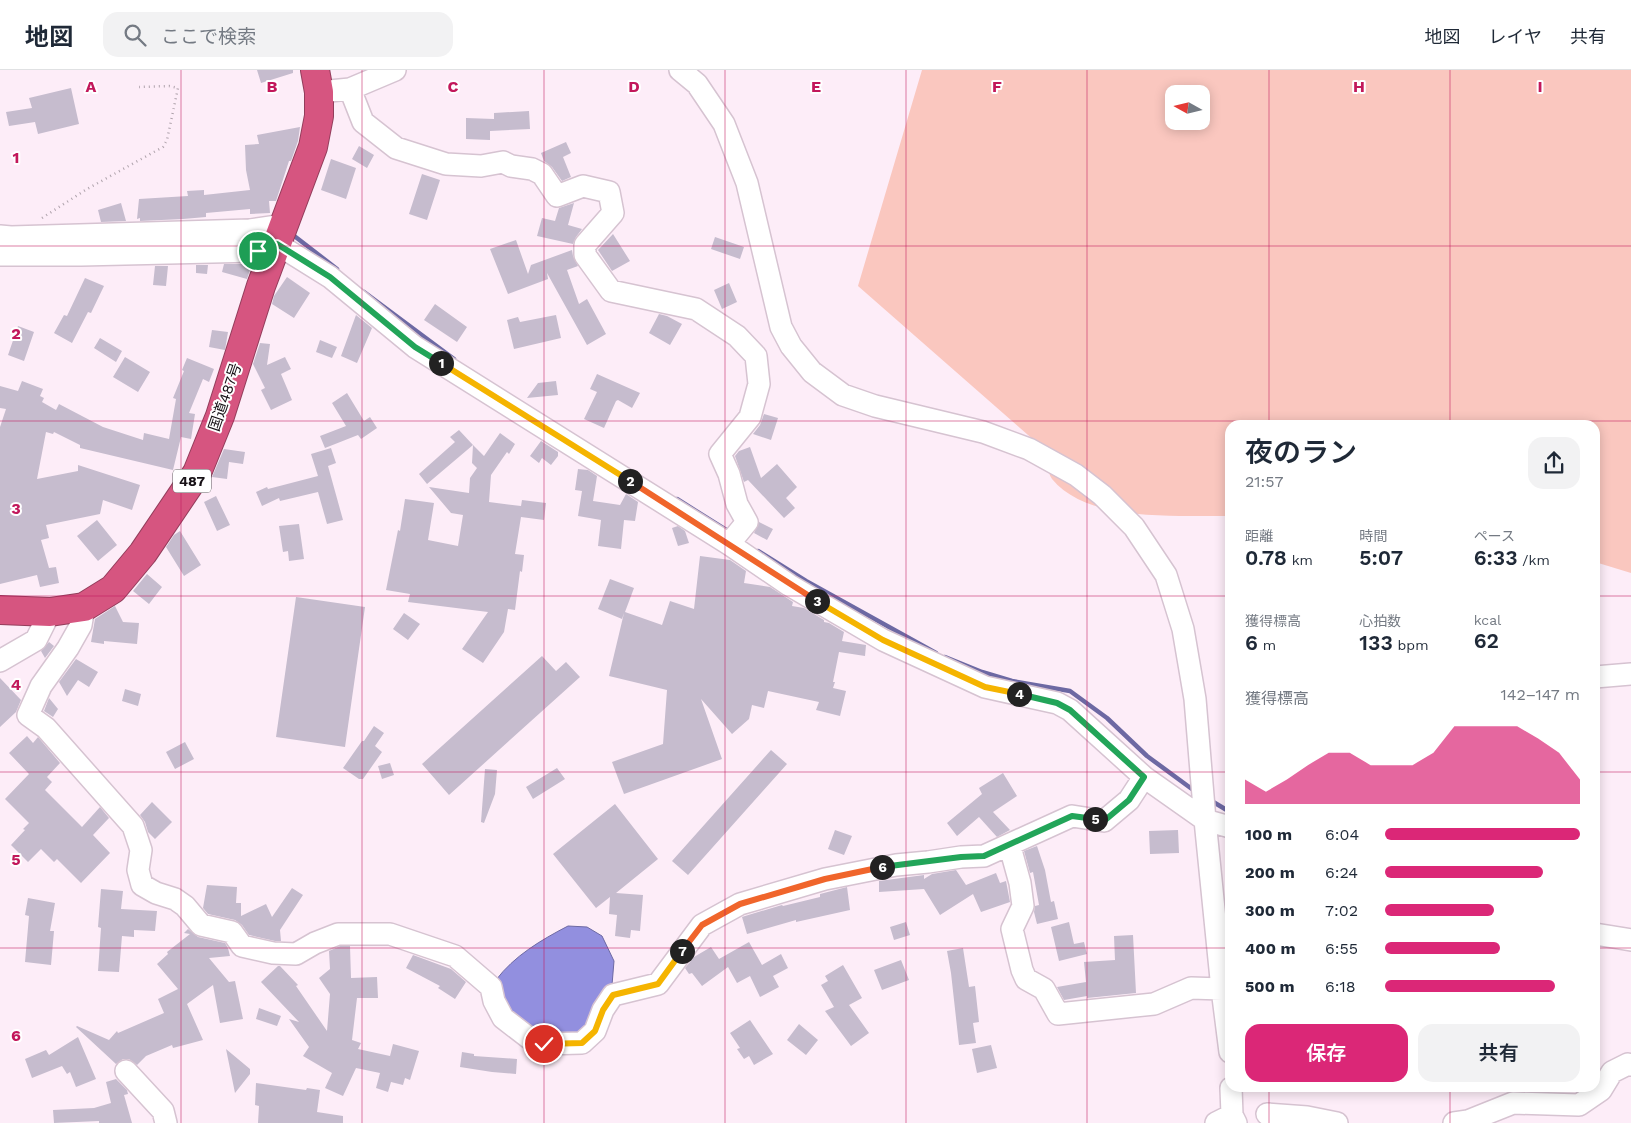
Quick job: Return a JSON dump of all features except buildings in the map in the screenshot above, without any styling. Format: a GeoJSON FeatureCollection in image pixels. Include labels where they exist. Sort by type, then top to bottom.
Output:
{"type":"FeatureCollection","features":[{"type":"Feature","properties":{"kind":"highway","name":"国道487号"},"geometry":{"type":"LineString","coordinates":[[0,610],[50,612],[84,607],[112,588],[143,553],[197,473],[220,416],[261,286],[313,147],[319,116],[317,81]]}},
{"type":"Feature","properties":{"kind":"street"},"geometry":{"type":"LineString","coordinates":[[317,81],[350,90],[396,70]]}},
{"type":"Feature","properties":{"kind":"street"},"geometry":{"type":"LineString","coordinates":[[680,70],[697,84],[724,124],[747,183],[781,327],[791,346],[812,372],[843,394],[875,406],[983,432],[1029,450],[1076,475],[1102,495],[1134,527],[1166,575],[1183,629],[1195,699],[1205,820],[1225,1013]]}},
{"type":"Feature","properties":{"kind":"street"},"geometry":{"type":"LineString","coordinates":[[350,90],[363,122],[396,148],[446,164],[481,166],[503,162],[511,166],[532,169],[542,174],[557,196],[583,186],[609,192],[613,213],[585,245],[585,255],[611,291],[696,309],[737,336],[756,356],[759,384],[750,417],[720,454],[729,474],[737,504],[748,522],[729,544]]}},
{"type":"Feature","properties":{"kind":"street"},"geometry":{"type":"LineString","coordinates":[[0,236],[21,237],[250,230],[280,234],[415,347],[729,544],[789,585],[883,640],[985,687],[1057,703],[1070,710],[1144,777],[1205,820],[1225,826]]}},
{"type":"Feature","properties":{"kind":"street"},"geometry":{"type":"LineString","coordinates":[[0,254],[81,255],[258,251],[280,234]]}},
{"type":"Feature","properties":{"kind":"street"},"geometry":{"type":"LineString","coordinates":[[84,607],[81,625],[68,648],[41,686],[28,715],[46,728],[133,826],[141,850],[138,870],[142,885],[156,894],[175,899],[186,906],[201,925],[232,932],[242,946],[273,953],[296,954],[338,934],[390,934],[455,956],[491,986],[494,1001],[504,1018],[529,1038],[544,1044],[582,1043],[595,1031],[603,1010],[613,995],[658,984],[702,925],[740,904],[825,879],[896,865],[984,856],[1072,816],[1104,821],[1129,800],[1144,777]]}},
{"type":"Feature","properties":{"kind":"street"},"geometry":{"type":"LineString","coordinates":[[0,661],[36,640],[50,612]]}},
{"type":"Feature","properties":{"kind":"street"},"geometry":{"type":"LineString","coordinates":[[1600,677],[1631,674]]}},
{"type":"Feature","properties":{"kind":"street"},"geometry":{"type":"LineString","coordinates":[[1012,844],[1012,854],[1020,883],[1023,906],[1012,929],[1022,970],[1026,979],[1044,989],[1058,1014],[1154,1004],[1191,988],[1222,989]]}},
{"type":"Feature","properties":{"kind":"street"},"geometry":{"type":"LineString","coordinates":[[1600,935],[1631,940]]}},
{"type":"Feature","properties":{"kind":"street"},"geometry":{"type":"LineString","coordinates":[[1600,1091],[1612,1072],[1628,1064],[1631,1065]]}},
{"type":"Feature","properties":{"kind":"street"},"geometry":{"type":"LineString","coordinates":[[126,1071],[163,1111],[166,1123]]}},
{"type":"Feature","properties":{"kind":"street"},"geometry":{"type":"LineString","coordinates":[[1228,1120],[1231,1092]]}},
{"type":"Feature","properties":{"kind":"street"},"geometry":{"type":"LineString","coordinates":[[1454,1123],[1468,1121],[1513,1103],[1579,1105],[1598,1092]]}},
{"type":"Feature","properties":{"kind":"street"},"geometry":{"type":"LineString","coordinates":[[1267,1114],[1337,1123]]}},
{"type":"Feature","properties":{"kind":"path"},"geometry":{"type":"LineString","coordinates":[[46,215],[86,189],[163,147],[167,140],[178,88],[169,86],[139,87]]}},
{"type":"Feature","properties":{"kind":"shaded area"},"geometry":{"type":"Polygon","coordinates":[[[922,70],[1631,70],[1631,573],[1600,564],[1600,420],[1225,420],[1225,516],[1135,514],[1110,510],[1088,503],[1068,493],[1052,479],[1044,449],[858,286],[922,70]]]}},
{"type":"Feature","properties":{"kind":"shaded area"},"geometry":{"type":"Polygon","coordinates":[[[568,926],[587,927],[602,936],[614,961],[612,985],[585,1034],[548,1039],[514,1020],[496,980],[511,963],[529,949],[568,926]]]}},
{"type":"Feature","properties":{"kind":"waterway"},"geometry":{"type":"LineString","coordinates":[[293,235],[337,269]]}},
{"type":"Feature","properties":{"kind":"waterway"},"geometry":{"type":"LineString","coordinates":[[364,292],[454,359]]}},
{"type":"Feature","properties":{"kind":"waterway"},"geometry":{"type":"LineString","coordinates":[[677,499],[731,533]]}},
{"type":"Feature","properties":{"kind":"waterway"},"geometry":{"type":"LineString","coordinates":[[758,551],[806,581],[936,653]]}},
{"type":"Feature","properties":{"kind":"waterway"},"geometry":{"type":"LineString","coordinates":[[945,657],[982,672],[1012,681],[1070,691],[1107,718],[1147,756],[1196,792]]}},
{"type":"Feature","properties":{"kind":"waterway"},"geometry":{"type":"LineString","coordinates":[[1210,800],[1225,809]]}},
{"type":"Feature","properties":{"kind":"route"},"geometry":{"type":"LineString","coordinates":[[258,251],[277,244],[330,277],[415,347],[729,544],[789,585],[883,640],[985,687],[1057,703],[1070,710],[1144,777],[1129,800],[1104,821],[1072,816],[984,856],[896,865],[825,879],[740,904],[702,925],[658,984],[613,995],[603,1010],[595,1031],[582,1043],[544,1044]]}}]}
